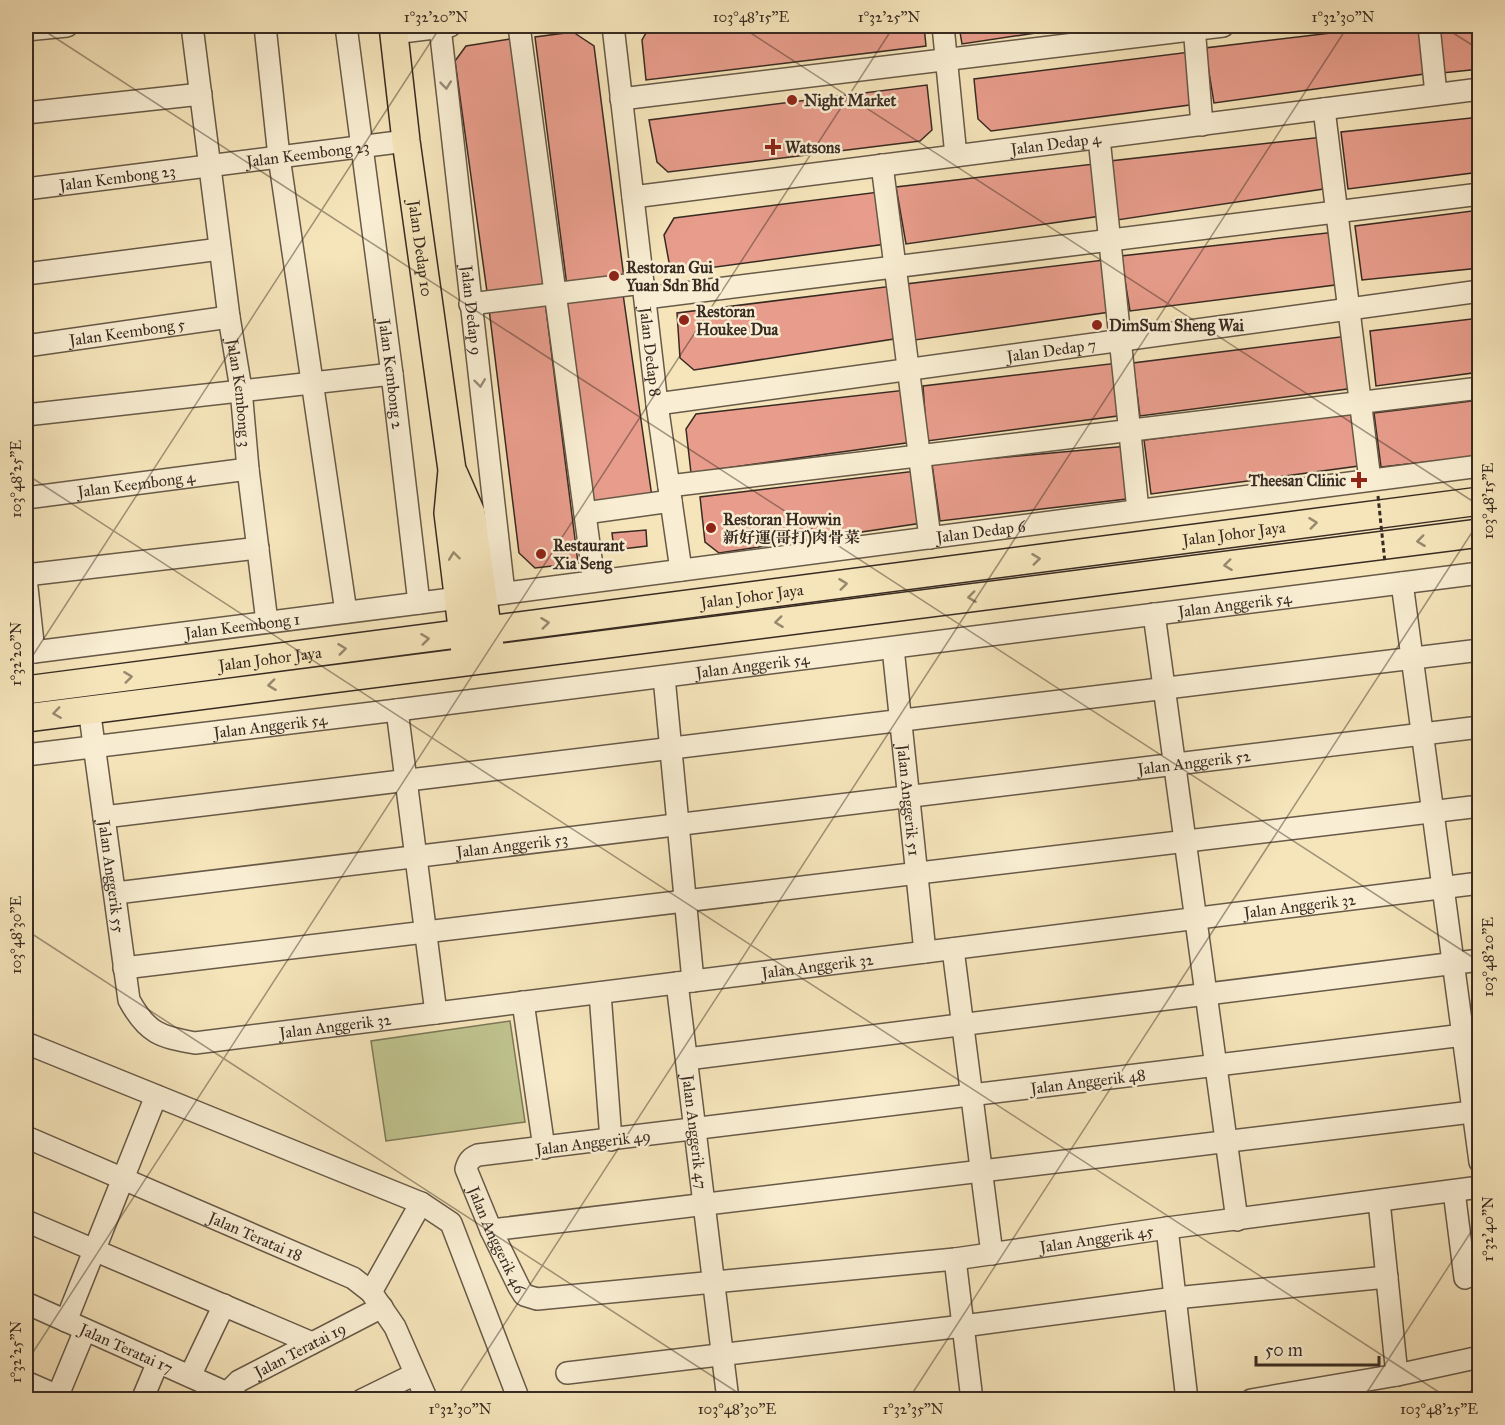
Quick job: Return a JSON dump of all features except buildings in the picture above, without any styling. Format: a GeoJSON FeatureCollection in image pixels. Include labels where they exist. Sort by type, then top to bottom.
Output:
{"type":"FeatureCollection","features":[{"type":"Feature","properties":{"kind":"main road","name":"Jalan Dedap 10"},"geometry":{"type":"LineString","coordinates":[[393,29],[406,141],[452,470],[471,513],[482,596],[475,632],[479,659]]}},
{"type":"Feature","properties":{"kind":"main road","name":"Jalan Johor Jaya"},"geometry":{"type":"LineString","coordinates":[[26,690],[1479,501]]}},
{"type":"Feature","properties":{"kind":"main road","name":"Jalan Johor Jaya"},"geometry":{"type":"LineString","coordinates":[[26,718],[89,708],[1479,533]]}},
{"type":"Feature","properties":{"kind":"street"},"geometry":{"type":"LineString","coordinates":[[26,30],[67,26]]}},
{"type":"Feature","properties":{"kind":"street","name":"Jalan Kembong 3"},"geometry":{"type":"LineString","coordinates":[[192,26],[229,317],[241,389],[248,469],[267,622]]}},
{"type":"Feature","properties":{"kind":"street"},"geometry":{"type":"LineString","coordinates":[[265,26],[279,157],[346,612]]}},
{"type":"Feature","properties":{"kind":"street","name":"Jalan Kembong 2"},"geometry":{"type":"LineString","coordinates":[[346,26],[392,374],[419,603]]}},
{"type":"Feature","properties":{"kind":"street"},"geometry":{"type":"LineString","coordinates":[[393,29],[445,26]]}},
{"type":"Feature","properties":{"kind":"street","name":"Jalan Dedap 9"},"geometry":{"type":"LineString","coordinates":[[445,26],[470,304],[482,596]]}},
{"type":"Feature","properties":{"kind":"street"},"geometry":{"type":"LineString","coordinates":[[519,26],[594,581]]}},
{"type":"Feature","properties":{"kind":"street","name":"Jalan Dedap 8"},"geometry":{"type":"LineString","coordinates":[[613,26],[657,404],[681,570]]}},
{"type":"Feature","properties":{"kind":"street"},"geometry":{"type":"LineString","coordinates":[[943,26],[956,156]]}},
{"type":"Feature","properties":{"kind":"street"},"geometry":{"type":"LineString","coordinates":[[621,99],[946,60],[1194,27],[1223,26]]}},
{"type":"Feature","properties":{"kind":"street"},"geometry":{"type":"LineString","coordinates":[[1429,26],[1436,94]]}},
{"type":"Feature","properties":{"kind":"street"},"geometry":{"type":"LineString","coordinates":[[1194,27],[1202,125]]}},
{"type":"Feature","properties":{"kind":"street","name":"Jalan Dedap 4"},"geometry":{"type":"LineString","coordinates":[[633,197],[1479,89]]}},
{"type":"Feature","properties":{"kind":"street"},"geometry":{"type":"LineString","coordinates":[[26,113],[201,94]]}},
{"type":"Feature","properties":{"kind":"street"},"geometry":{"type":"LineString","coordinates":[[1324,109],[1360,403],[1374,488]]}},
{"type":"Feature","properties":{"kind":"street"},"geometry":{"type":"LineString","coordinates":[[1099,138],[1138,510]]}},
{"type":"Feature","properties":{"kind":"street","name":"Jalan Keembong 23"},"geometry":{"type":"LineString","coordinates":[[209,165],[406,141]]}},
{"type":"Feature","properties":{"kind":"street","name":"Jalan Kembong 23"},"geometry":{"type":"LineString","coordinates":[[26,189],[209,165]]}},
{"type":"Feature","properties":{"kind":"street"},"geometry":{"type":"LineString","coordinates":[[882,165],[930,538]]}},
{"type":"Feature","properties":{"kind":"street"},"geometry":{"type":"LineString","coordinates":[[470,304],[555,294],[644,290],[895,267],[1479,194]]}},
{"type":"Feature","properties":{"kind":"street"},"geometry":{"type":"LineString","coordinates":[[26,274],[220,249]]}},
{"type":"Feature","properties":{"kind":"street","name":"Jalan Dedap 7"},"geometry":{"type":"LineString","coordinates":[[657,404],[1479,291]]}},
{"type":"Feature","properties":{"kind":"street","name":"Jalan Keembong 5"},"geometry":{"type":"LineString","coordinates":[[26,346],[229,317]]}},
{"type":"Feature","properties":{"kind":"street"},"geometry":{"type":"LineString","coordinates":[[26,415],[241,389],[392,374]]}},
{"type":"Feature","properties":{"kind":"street"},"geometry":{"type":"LineString","coordinates":[[585,513],[670,494],[919,456],[1479,388]]}},
{"type":"Feature","properties":{"kind":"street","name":"Jalan Dedap 6"},"geometry":{"type":"LineString","coordinates":[[482,596],[1138,510],[1374,488],[1479,466]]}},
{"type":"Feature","properties":{"kind":"street","name":"Jalan Keembong 4"},"geometry":{"type":"LineString","coordinates":[[26,498],[248,469]]}},
{"type":"Feature","properties":{"kind":"street"},"geometry":{"type":"LineString","coordinates":[[30,652],[26,577],[258,548]]}},
{"type":"Feature","properties":{"kind":"street","name":"Jalan Anggerik 54"},"geometry":{"type":"LineString","coordinates":[[26,755],[1479,573]]}},
{"type":"Feature","properties":{"kind":"street"},"geometry":{"type":"LineString","coordinates":[[1402,583],[1453,963],[1471,1034],[1479,1162]]}},
{"type":"Feature","properties":{"kind":"street","name":"Jalan Keembong 1"},"geometry":{"type":"LineString","coordinates":[[30,652],[482,596]]}},
{"type":"Feature","properties":{"kind":"street"},"geometry":{"type":"LineString","coordinates":[[1154,614],[1237,1220]]}},
{"type":"Feature","properties":{"kind":"street","name":"Jalan Anggerik 51"},"geometry":{"type":"LineString","coordinates":[[893,648],[925,952]]}},
{"type":"Feature","properties":{"kind":"street"},"geometry":{"type":"LineString","coordinates":[[104,817],[1479,650]]}},
{"type":"Feature","properties":{"kind":"street","name":"Jalan Anggerik 47"},"geometry":{"type":"LineString","coordinates":[[664,676],[686,900],[687,1059],[728,1400]]}},
{"type":"Feature","properties":{"kind":"street","name":"Jalan Anggerik 55"},"geometry":{"type":"LineString","coordinates":[[89,708],[129,1000],[140,1019],[156,1033]]}},
{"type":"Feature","properties":{"kind":"street"},"geometry":{"type":"LineString","coordinates":[[397,710],[436,1013]]}},
{"type":"Feature","properties":{"kind":"street","name":"Jalan Anggerik 52"},"geometry":{"type":"LineString","coordinates":[[909,796],[1479,726]]}},
{"type":"Feature","properties":{"kind":"street","name":"Jalan Anggerik 53"},"geometry":{"type":"LineString","coordinates":[[116,893],[909,796]]}},
{"type":"Feature","properties":{"kind":"street"},"geometry":{"type":"LineString","coordinates":[[124,968],[1479,806]]}},
{"type":"Feature","properties":{"kind":"street","name":"Jalan Anggerik 32"},"geometry":{"type":"LineString","coordinates":[[156,1033],[195,1043],[1479,883]]}},
{"type":"Feature","properties":{"kind":"street"},"geometry":{"type":"LineString","coordinates":[[953,949],[992,1254]]}},
{"type":"Feature","properties":{"kind":"street"},"geometry":{"type":"LineString","coordinates":[[687,1059],[1479,960]]}},
{"type":"Feature","properties":{"kind":"street"},"geometry":{"type":"LineString","coordinates":[[600,993],[611,1140]]}},
{"type":"Feature","properties":{"kind":"street"},"geometry":{"type":"LineString","coordinates":[[523,1002],[543,1148]]}},
{"type":"Feature","properties":{"kind":"street","name":"Jalan Anggerik 48"},"geometry":{"type":"LineString","coordinates":[[696,1129],[1471,1034]]}},
{"type":"Feature","properties":{"kind":"street"},"geometry":{"type":"LineString","coordinates":[[26,1043],[421,1203],[451,1223],[519,1400]]}},
{"type":"Feature","properties":{"kind":"street"},"geometry":{"type":"LineString","coordinates":[[26,1382],[57,1398],[95,1249],[156,1096]]}},
{"type":"Feature","properties":{"kind":"street"},"geometry":{"type":"LineString","coordinates":[[491,1230],[1476,1112]]}},
{"type":"Feature","properties":{"kind":"street","name":"Jalan Anggerik 49"},"geometry":{"type":"LineString","coordinates":[[490,1155],[696,1129]]}},
{"type":"Feature","properties":{"kind":"street","name":"Jalan Teratai 18"},"geometry":{"type":"LineString","coordinates":[[26,1137],[353,1278],[377,1299],[394,1327],[427,1400]]}},
{"type":"Feature","properties":{"kind":"street","name":"Jalan Anggerik 46"},"geometry":{"type":"LineString","coordinates":[[490,1155],[472,1157],[467,1162],[466,1169],[491,1230],[524,1295],[532,1299],[714,1281]]}},
{"type":"Feature","properties":{"kind":"street","name":"Jalan Anggerik 45"},"geometry":{"type":"LineString","coordinates":[[714,1281],[955,1259],[1167,1228],[1479,1187]]}},
{"type":"Feature","properties":{"kind":"street"},"geometry":{"type":"LineString","coordinates":[[1454,1191],[1465,1278]]}},
{"type":"Feature","properties":{"kind":"street"},"geometry":{"type":"LineString","coordinates":[[1379,1201],[1397,1375]]}},
{"type":"Feature","properties":{"kind":"street"},"geometry":{"type":"LineString","coordinates":[[377,1299],[421,1203]]}},
{"type":"Feature","properties":{"kind":"street"},"geometry":{"type":"LineString","coordinates":[[26,1221],[312,1343]]}},
{"type":"Feature","properties":{"kind":"street"},"geometry":{"type":"LineString","coordinates":[[1167,1228],[1187,1400]]}},
{"type":"Feature","properties":{"kind":"street"},"geometry":{"type":"LineString","coordinates":[[955,1259],[972,1400]]}},
{"type":"Feature","properties":{"kind":"street"},"geometry":{"type":"LineString","coordinates":[[567,1373],[963,1326],[1175,1298],[1387,1277]]}},
{"type":"Feature","properties":{"kind":"street","name":"Jalan Teratai 19"},"geometry":{"type":"LineString","coordinates":[[226,1396],[240,1381],[312,1343],[377,1299]]}},
{"type":"Feature","properties":{"kind":"street","name":"Jalan Teratai 17"},"geometry":{"type":"LineString","coordinates":[[26,1303],[190,1376],[226,1396]]}},
{"type":"Feature","properties":{"kind":"street"},"geometry":{"type":"LineString","coordinates":[[190,1376],[224,1305]]}},
{"type":"Feature","properties":{"kind":"street"},"geometry":{"type":"LineString","coordinates":[[1251,1400],[1397,1375],[1479,1357]]}},
{"type":"Feature","properties":{"kind":"street"},"geometry":{"type":"LineString","coordinates":[[142,1400],[158,1362]]}},
{"type":"Feature","properties":{"kind":"street"},"geometry":{"type":"LineString","coordinates":[[362,1400],[415,1374]]}},
{"type":"Feature","properties":{"kind":"path"},"geometry":{"type":"LineString","coordinates":[[1374,488],[1385,563]]}},
{"type":"Feature","properties":{"kind":"green space"},"geometry":{"type":"Polygon","coordinates":[[[510,1021],[525,1122],[386,1141],[371,1041],[510,1021]]]}},
{"type":"Feature","properties":{"kind":"place","name":"Night Market"},"geometry":{"type":"Point","coordinates":[792,100]}},
{"type":"Feature","properties":{"kind":"place","name":"Watsons"},"geometry":{"type":"Point","coordinates":[773,147]}},
{"type":"Feature","properties":{"kind":"place","name":"Restoran Gui Yuan Sdn Bhd"},"geometry":{"type":"Point","coordinates":[614,276]}},
{"type":"Feature","properties":{"kind":"place","name":"Restoran Houkee Dua"},"geometry":{"type":"Point","coordinates":[684,320]}},
{"type":"Feature","properties":{"kind":"place","name":"DimSum Sheng Wai"},"geometry":{"type":"Point","coordinates":[1097,325]}},
{"type":"Feature","properties":{"kind":"place","name":"Theesan Clinic"},"geometry":{"type":"Point","coordinates":[1359,480]}},
{"type":"Feature","properties":{"kind":"place","name":"Restoran Howwin 新好運(哥打)肉骨菜"},"geometry":{"type":"Point","coordinates":[711,528]}},
{"type":"Feature","properties":{"kind":"place","name":"Restaurant Xia Seng"},"geometry":{"type":"Point","coordinates":[541,554]}}]}
